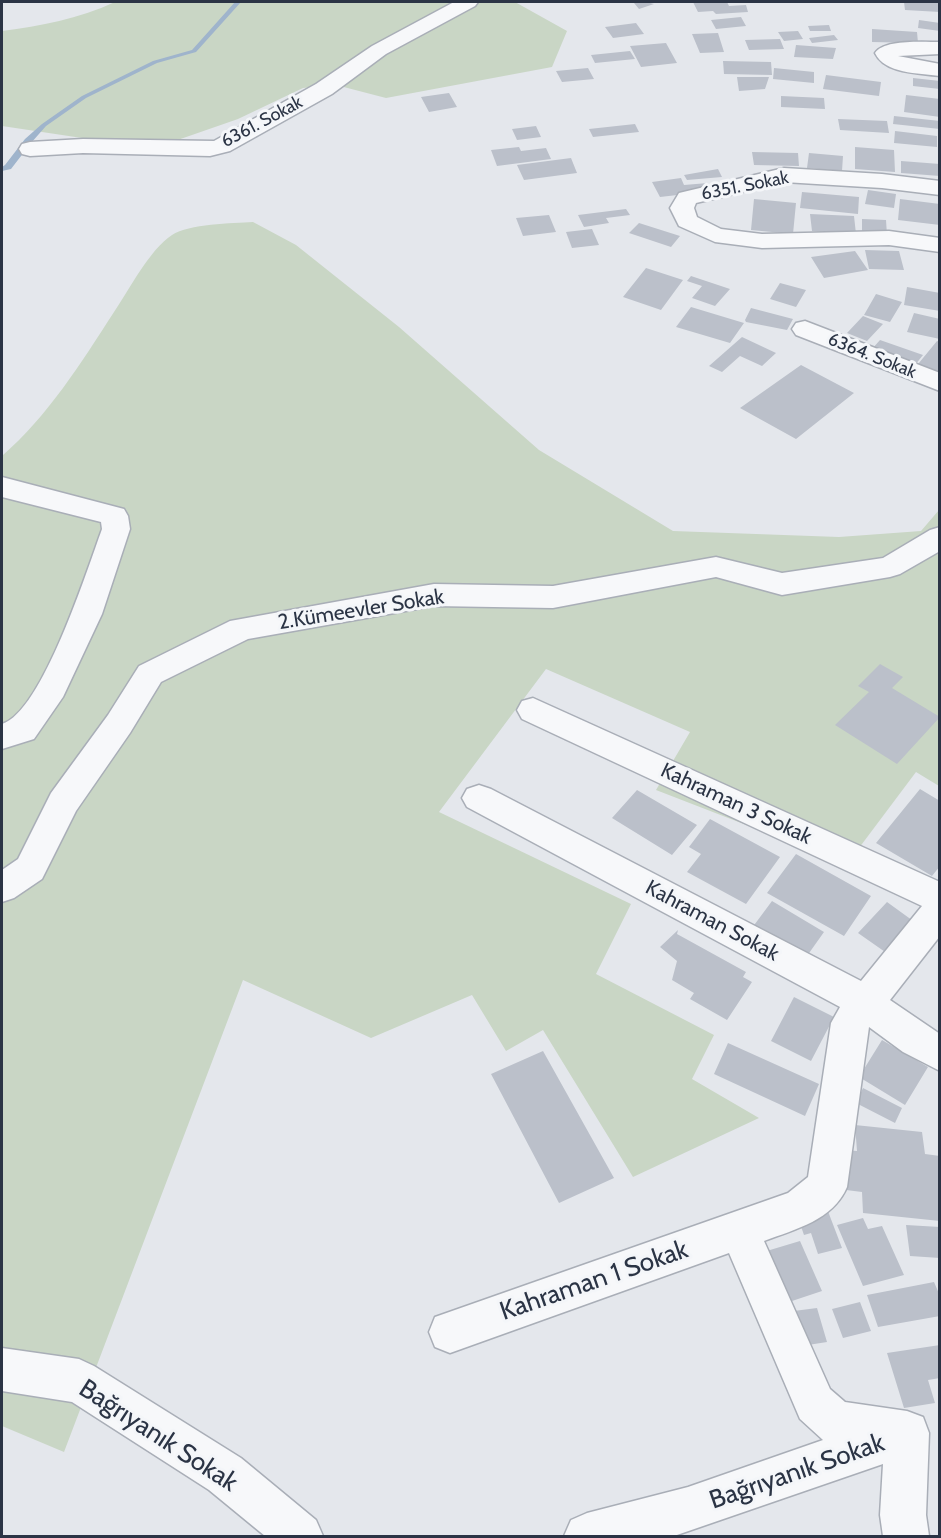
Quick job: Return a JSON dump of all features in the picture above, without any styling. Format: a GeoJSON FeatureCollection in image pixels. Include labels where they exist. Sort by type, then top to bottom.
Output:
{"type":"FeatureCollection","features":[{"type":"Feature","properties":{"kind":"street","name":"6361. Sokak"},"geometry":{"type":"LineString","coordinates":[[30,149],[83,146],[204,149],[222,146],[324,89],[379,50],[468,2]]}},
{"type":"Feature","properties":{"kind":"street"},"geometry":{"type":"LineString","coordinates":[[939,48],[906,48],[885,53],[888,59],[904,65],[939,70]]}},
{"type":"Feature","properties":{"kind":"street","name":"6351. Sokak"},"geometry":{"type":"LineString","coordinates":[[939,189],[882,181],[784,175],[687,198],[682,208],[687,221],[715,235],[762,241],[890,238],[939,245]]}},
{"type":"Feature","properties":{"kind":"street","name":"6364. Sokak"},"geometry":{"type":"LineString","coordinates":[[805,329],[939,383]]}},
{"type":"Feature","properties":{"kind":"street"},"geometry":{"type":"LineString","coordinates":[[2,487],[30,497],[86,507],[114,516],[116,529],[87,614],[52,689],[23,730],[2,736]]}},
{"type":"Feature","properties":{"kind":"street","name":"2.Kümeevler Sokak"},"geometry":{"type":"LineString","coordinates":[[2,888],[30,869],[63,803],[119,724],[150,674],[241,629],[434,595],[553,597],[716,567],[782,584],[890,567],[939,537]]}},
{"type":"Feature","properties":{"kind":"street","name":"Kahraman 3 Sokak"},"geometry":{"type":"LineString","coordinates":[[533,710],[939,898]]}},
{"type":"Feature","properties":{"kind":"street","name":"Kahraman Sokak"},"geometry":{"type":"LineString","coordinates":[[479,798],[865,1002],[939,1054]]}},
{"type":"Feature","properties":{"kind":"street","name":"Kahraman 1 Sokak"},"geometry":{"type":"LineString","coordinates":[[450,1332],[801,1208],[827,1187],[850,1023],[939,909]]}},
{"type":"Feature","properties":{"kind":"street"},"geometry":{"type":"LineString","coordinates":[[739,1230],[815,1404],[835,1423],[907,1433]]}},
{"type":"Feature","properties":{"kind":"street","name":"Bağrıyanık Sokak"},"geometry":{"type":"LineString","coordinates":[[2,1370],[79,1381],[225,1474],[300,1536]]}},
{"type":"Feature","properties":{"kind":"street","name":"Bağrıyanık Sokak"},"geometry":{"type":"LineString","coordinates":[[587,1536],[688,1510],[907,1433],[903,1515],[906,1536]]}},
{"type":"Feature","properties":{"kind":"green space"},"geometry":{"type":"Polygon","coordinates":[[[115,2],[515,2],[567,31],[552,67],[386,98],[336,85],[303,88],[238,119],[169,143],[122,144],[2,126],[2,31],[59,21],[115,2]]]}},
{"type":"Feature","properties":{"kind":"green space"},"geometry":{"type":"Polygon","coordinates":[[[253,222],[296,245],[399,327],[539,450],[673,531],[839,537],[921,531],[939,510],[939,786],[916,772],[847,864],[656,790],[690,732],[546,669],[439,812],[631,904],[596,974],[714,1035],[692,1079],[759,1118],[633,1177],[543,1030],[506,1051],[472,995],[371,1038],[243,980],[64,1452],[2,1426],[2,456],[34,424],[63,388],[140,270],[164,241],[189,228],[253,222]]]}},
{"type":"Feature","properties":{"kind":"building"},"geometry":{"type":"Polygon","coordinates":[[[693,2],[727,2],[729,6],[746,5],[748,12],[716,14],[713,11],[698,12],[693,2]]]}},
{"type":"Feature","properties":{"kind":"building"},"geometry":{"type":"Polygon","coordinates":[[[904,2],[940,2],[940,12],[905,10],[904,2]]]}},
{"type":"Feature","properties":{"kind":"building"},"geometry":{"type":"Polygon","coordinates":[[[634,3],[654,4],[639,9],[634,3]]]}},
{"type":"Feature","properties":{"kind":"building"},"geometry":{"type":"Polygon","coordinates":[[[741,17],[746,26],[716,29],[711,20],[741,17]]]}},
{"type":"Feature","properties":{"kind":"building"},"geometry":{"type":"Polygon","coordinates":[[[919,20],[940,23],[940,31],[918,28],[919,20]]]}},
{"type":"Feature","properties":{"kind":"building"},"geometry":{"type":"Polygon","coordinates":[[[636,23],[644,34],[613,38],[605,27],[636,23]]]}},
{"type":"Feature","properties":{"kind":"building"},"geometry":{"type":"Polygon","coordinates":[[[829,25],[831,31],[810,31],[808,26],[829,25]]]}},
{"type":"Feature","properties":{"kind":"building"},"geometry":{"type":"Polygon","coordinates":[[[872,29],[917,32],[918,43],[872,42],[872,29]]]}},
{"type":"Feature","properties":{"kind":"building"},"geometry":{"type":"Polygon","coordinates":[[[798,31],[803,39],[784,41],[778,32],[798,31]]]}},
{"type":"Feature","properties":{"kind":"building"},"geometry":{"type":"Polygon","coordinates":[[[718,33],[724,52],[700,53],[692,34],[718,33]]]}},
{"type":"Feature","properties":{"kind":"building"},"geometry":{"type":"Polygon","coordinates":[[[834,35],[838,40],[812,43],[809,38],[834,35]]]}},
{"type":"Feature","properties":{"kind":"building"},"geometry":{"type":"Polygon","coordinates":[[[780,39],[784,49],[749,50],[745,40],[780,39]]]}},
{"type":"Feature","properties":{"kind":"building"},"geometry":{"type":"Polygon","coordinates":[[[666,43],[677,63],[641,67],[630,46],[666,43]]]}},
{"type":"Feature","properties":{"kind":"building"},"geometry":{"type":"Polygon","coordinates":[[[796,45],[836,48],[833,59],[794,57],[796,45]]]}},
{"type":"Feature","properties":{"kind":"building"},"geometry":{"type":"Polygon","coordinates":[[[630,51],[635,59],[595,63],[591,55],[630,51]]]}},
{"type":"Feature","properties":{"kind":"building"},"geometry":{"type":"Polygon","coordinates":[[[723,61],[771,62],[772,75],[724,74],[723,61]]]}},
{"type":"Feature","properties":{"kind":"building"},"geometry":{"type":"Polygon","coordinates":[[[588,68],[594,79],[562,82],[556,71],[588,68]]]}},
{"type":"Feature","properties":{"kind":"building"},"geometry":{"type":"Polygon","coordinates":[[[774,68],[814,72],[814,83],[773,79],[774,68]]]}},
{"type":"Feature","properties":{"kind":"building"},"geometry":{"type":"Polygon","coordinates":[[[826,75],[881,82],[879,96],[823,89],[826,75]]]}},
{"type":"Feature","properties":{"kind":"building"},"geometry":{"type":"Polygon","coordinates":[[[737,77],[769,77],[765,89],[739,91],[737,77]]]}},
{"type":"Feature","properties":{"kind":"building"},"geometry":{"type":"Polygon","coordinates":[[[913,78],[940,81],[940,89],[913,86],[913,78]]]}},
{"type":"Feature","properties":{"kind":"building"},"geometry":{"type":"Polygon","coordinates":[[[449,93],[457,107],[429,112],[421,97],[449,93]]]}},
{"type":"Feature","properties":{"kind":"building"},"geometry":{"type":"Polygon","coordinates":[[[906,95],[940,99],[940,117],[904,112],[906,95]]]}},
{"type":"Feature","properties":{"kind":"building"},"geometry":{"type":"Polygon","coordinates":[[[781,96],[824,98],[825,109],[781,107],[781,96]]]}},
{"type":"Feature","properties":{"kind":"building"},"geometry":{"type":"Polygon","coordinates":[[[894,116],[940,121],[940,129],[893,124],[894,116]]]}},
{"type":"Feature","properties":{"kind":"building"},"geometry":{"type":"Polygon","coordinates":[[[838,119],[887,121],[889,133],[840,130],[838,119]]]}},
{"type":"Feature","properties":{"kind":"building"},"geometry":{"type":"Polygon","coordinates":[[[635,124],[639,132],[593,137],[589,129],[635,124]]]}},
{"type":"Feature","properties":{"kind":"building"},"geometry":{"type":"Polygon","coordinates":[[[536,126],[541,137],[517,140],[512,129],[536,126]]]}},
{"type":"Feature","properties":{"kind":"building"},"geometry":{"type":"Polygon","coordinates":[[[895,131],[937,136],[937,147],[894,143],[895,131]]]}},
{"type":"Feature","properties":{"kind":"building"},"geometry":{"type":"Polygon","coordinates":[[[519,147],[521,151],[546,148],[551,159],[497,166],[491,150],[519,147]]]}},
{"type":"Feature","properties":{"kind":"building"},"geometry":{"type":"Polygon","coordinates":[[[855,147],[894,150],[895,172],[855,169],[855,147]]]}},
{"type":"Feature","properties":{"kind":"building"},"geometry":{"type":"Polygon","coordinates":[[[752,152],[798,153],[799,166],[754,165],[752,152]]]}},
{"type":"Feature","properties":{"kind":"building"},"geometry":{"type":"Polygon","coordinates":[[[809,153],[843,156],[842,171],[807,168],[809,153]]]}},
{"type":"Feature","properties":{"kind":"building"},"geometry":{"type":"Polygon","coordinates":[[[571,158],[577,173],[524,180],[517,165],[571,158]]]}},
{"type":"Feature","properties":{"kind":"building"},"geometry":{"type":"Polygon","coordinates":[[[901,161],[940,164],[940,176],[901,173],[901,161]]]}},
{"type":"Feature","properties":{"kind":"building"},"geometry":{"type":"Polygon","coordinates":[[[718,169],[722,177],[687,180],[684,175],[718,169]]]}},
{"type":"Feature","properties":{"kind":"building"},"geometry":{"type":"Polygon","coordinates":[[[681,178],[684,185],[708,183],[712,191],[660,197],[652,182],[681,178]]]}},
{"type":"Feature","properties":{"kind":"building"},"geometry":{"type":"Polygon","coordinates":[[[868,190],[896,194],[894,208],[865,204],[868,190]]]}},
{"type":"Feature","properties":{"kind":"building"},"geometry":{"type":"Polygon","coordinates":[[[802,192],[859,197],[858,214],[800,208],[802,192]]]}},
{"type":"Feature","properties":{"kind":"building"},"geometry":{"type":"Polygon","coordinates":[[[754,199],[796,203],[793,234],[751,230],[754,199]]]}},
{"type":"Feature","properties":{"kind":"building"},"geometry":{"type":"Polygon","coordinates":[[[900,199],[940,204],[940,225],[898,220],[900,199]]]}},
{"type":"Feature","properties":{"kind":"building"},"geometry":{"type":"Polygon","coordinates":[[[626,209],[630,215],[606,218],[609,223],[584,227],[578,215],[626,209]]]}},
{"type":"Feature","properties":{"kind":"building"},"geometry":{"type":"Polygon","coordinates":[[[810,214],[854,216],[856,234],[812,231],[810,214]]]}},
{"type":"Feature","properties":{"kind":"building"},"geometry":{"type":"Polygon","coordinates":[[[549,215],[556,232],[523,236],[516,218],[549,215]]]}},
{"type":"Feature","properties":{"kind":"building"},"geometry":{"type":"Polygon","coordinates":[[[862,219],[886,220],[887,235],[862,233],[862,219]]]}},
{"type":"Feature","properties":{"kind":"building"},"geometry":{"type":"Polygon","coordinates":[[[639,223],[680,236],[671,247],[629,233],[639,223]]]}},
{"type":"Feature","properties":{"kind":"building"},"geometry":{"type":"Polygon","coordinates":[[[592,229],[599,245],[572,248],[566,232],[592,229]]]}},
{"type":"Feature","properties":{"kind":"building"},"geometry":{"type":"Polygon","coordinates":[[[865,250],[899,251],[904,270],[869,269],[865,250]]]}},
{"type":"Feature","properties":{"kind":"building"},"geometry":{"type":"Polygon","coordinates":[[[855,251],[868,270],[824,278],[811,257],[855,251]]]}},
{"type":"Feature","properties":{"kind":"building"},"geometry":{"type":"Polygon","coordinates":[[[646,268],[683,280],[661,310],[623,297],[646,268]]]}},
{"type":"Feature","properties":{"kind":"building"},"geometry":{"type":"Polygon","coordinates":[[[691,276],[730,289],[715,306],[692,298],[702,286],[687,281],[691,276]]]}},
{"type":"Feature","properties":{"kind":"building"},"geometry":{"type":"Polygon","coordinates":[[[780,283],[806,290],[796,307],[770,299],[780,283]]]}},
{"type":"Feature","properties":{"kind":"building"},"geometry":{"type":"Polygon","coordinates":[[[907,287],[940,293],[940,311],[904,305],[907,287]]]}},
{"type":"Feature","properties":{"kind":"building"},"geometry":{"type":"Polygon","coordinates":[[[876,294],[902,302],[890,322],[864,315],[876,294]]]}},
{"type":"Feature","properties":{"kind":"building"},"geometry":{"type":"Polygon","coordinates":[[[691,307],[744,323],[730,343],[676,327],[691,307]]]}},
{"type":"Feature","properties":{"kind":"building"},"geometry":{"type":"Polygon","coordinates":[[[751,308],[793,319],[787,330],[746,322],[751,308]]]}},
{"type":"Feature","properties":{"kind":"building"},"geometry":{"type":"Polygon","coordinates":[[[914,313],[940,319],[940,339],[907,332],[914,313]]]}},
{"type":"Feature","properties":{"kind":"building"},"geometry":{"type":"Polygon","coordinates":[[[863,316],[883,324],[867,341],[847,333],[863,316]]]}},
{"type":"Feature","properties":{"kind":"building"},"geometry":{"type":"Polygon","coordinates":[[[742,337],[776,353],[762,366],[740,356],[722,372],[709,366],[742,337]]]}},
{"type":"Feature","properties":{"kind":"building"},"geometry":{"type":"Polygon","coordinates":[[[880,340],[923,355],[915,365],[872,349],[880,340]]]}},
{"type":"Feature","properties":{"kind":"building"},"geometry":{"type":"Polygon","coordinates":[[[937,341],[940,342],[940,378],[914,369],[937,341]]]}},
{"type":"Feature","properties":{"kind":"building"},"geometry":{"type":"Polygon","coordinates":[[[801,365],[854,393],[796,439],[740,408],[801,365]]]}},
{"type":"Feature","properties":{"kind":"building"},"geometry":{"type":"Polygon","coordinates":[[[880,664],[903,677],[892,688],[940,717],[897,764],[835,725],[869,692],[858,686],[880,664]]]}},
{"type":"Feature","properties":{"kind":"building"},"geometry":{"type":"Polygon","coordinates":[[[920,789],[940,801],[940,866],[932,876],[876,843],[920,789]]]}},
{"type":"Feature","properties":{"kind":"building"},"geometry":{"type":"Polygon","coordinates":[[[637,790],[697,825],[672,855],[612,818],[637,790]]]}},
{"type":"Feature","properties":{"kind":"building"},"geometry":{"type":"Polygon","coordinates":[[[710,819],[780,857],[746,904],[687,872],[701,854],[689,847],[710,819]]]}},
{"type":"Feature","properties":{"kind":"building"},"geometry":{"type":"Polygon","coordinates":[[[796,854],[871,896],[844,936],[767,893],[796,854]]]}},
{"type":"Feature","properties":{"kind":"building"},"geometry":{"type":"Polygon","coordinates":[[[772,901],[824,932],[802,963],[749,932],[772,901]]]}},
{"type":"Feature","properties":{"kind":"building"},"geometry":{"type":"Polygon","coordinates":[[[887,902],[916,923],[888,954],[858,933],[887,902]]]}},
{"type":"Feature","properties":{"kind":"building"},"geometry":{"type":"Polygon","coordinates":[[[678,930],[677,934],[746,972],[743,977],[752,982],[727,1020],[690,999],[694,993],[672,980],[677,961],[660,947],[678,930]]]}},
{"type":"Feature","properties":{"kind":"building"},"geometry":{"type":"Polygon","coordinates":[[[794,997],[834,1017],[811,1061],[771,1041],[794,997]]]}},
{"type":"Feature","properties":{"kind":"building"},"geometry":{"type":"Polygon","coordinates":[[[882,1040],[928,1067],[905,1105],[859,1077],[882,1040]]]}},
{"type":"Feature","properties":{"kind":"building"},"geometry":{"type":"Polygon","coordinates":[[[728,1043],[819,1084],[805,1116],[714,1074],[728,1043]]]}},
{"type":"Feature","properties":{"kind":"building"},"geometry":{"type":"Polygon","coordinates":[[[543,1051],[614,1178],[559,1203],[491,1074],[543,1051]]]}},
{"type":"Feature","properties":{"kind":"building"},"geometry":{"type":"Polygon","coordinates":[[[863,1088],[902,1108],[895,1123],[856,1103],[863,1088]]]}},
{"type":"Feature","properties":{"kind":"building"},"geometry":{"type":"Polygon","coordinates":[[[855,1125],[922,1132],[925,1154],[940,1156],[940,1221],[863,1213],[862,1192],[846,1190],[844,1150],[857,1151],[855,1125]]]}},
{"type":"Feature","properties":{"kind":"building"},"geometry":{"type":"Polygon","coordinates":[[[826,1206],[842,1248],[818,1254],[811,1233],[804,1235],[796,1212],[826,1206]]]}},
{"type":"Feature","properties":{"kind":"building"},"geometry":{"type":"Polygon","coordinates":[[[863,1218],[868,1229],[882,1226],[904,1275],[863,1286],[837,1225],[863,1218]]]}},
{"type":"Feature","properties":{"kind":"building"},"geometry":{"type":"Polygon","coordinates":[[[906,1225],[940,1227],[940,1258],[910,1256],[906,1225]]]}},
{"type":"Feature","properties":{"kind":"building"},"geometry":{"type":"Polygon","coordinates":[[[800,1241],[822,1291],[783,1304],[760,1253],[800,1241]]]}},
{"type":"Feature","properties":{"kind":"building"},"geometry":{"type":"Polygon","coordinates":[[[934,1282],[940,1296],[940,1316],[878,1327],[867,1295],[934,1282]]]}},
{"type":"Feature","properties":{"kind":"building"},"geometry":{"type":"Polygon","coordinates":[[[860,1302],[871,1331],[843,1338],[832,1309],[860,1302]]]}},
{"type":"Feature","properties":{"kind":"building"},"geometry":{"type":"Polygon","coordinates":[[[817,1308],[827,1342],[795,1347],[786,1312],[817,1308]]]}},
{"type":"Feature","properties":{"kind":"building"},"geometry":{"type":"Polygon","coordinates":[[[940,1345],[940,1378],[928,1380],[935,1403],[904,1408],[887,1353],[940,1345]]]}},
{"type":"Feature","properties":{"kind":"waterway"},"geometry":{"type":"LineString","coordinates":[[2,169],[8,167],[44,125],[84,97],[155,62],[194,51],[238,2]]}}]}
